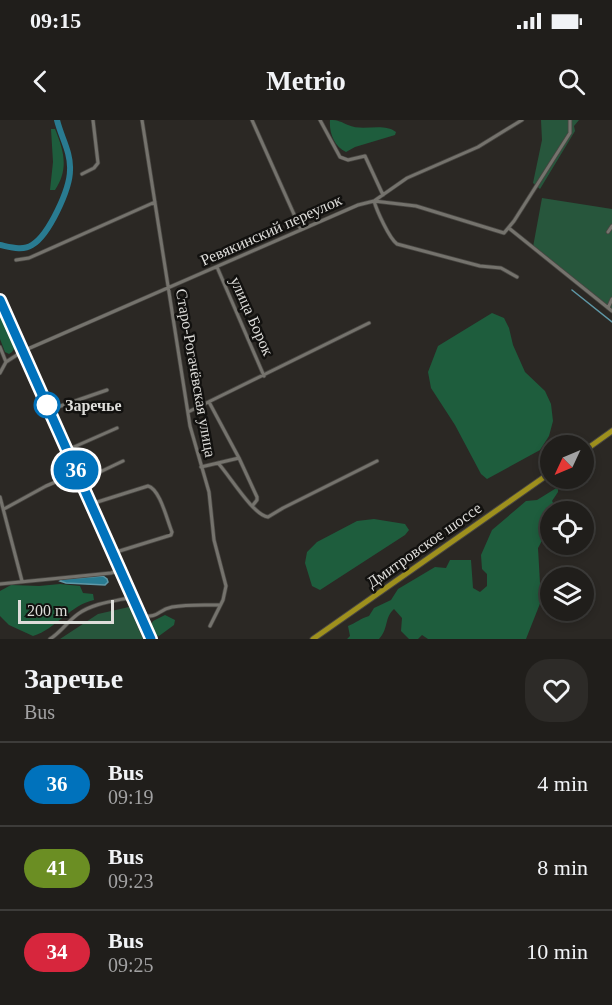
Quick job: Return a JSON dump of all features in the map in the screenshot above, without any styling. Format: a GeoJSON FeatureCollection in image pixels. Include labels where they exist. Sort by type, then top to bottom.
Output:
{"type":"FeatureCollection","features":[{"type":"Feature","properties":{"kind":"highway"},"geometry":{"type":"LineString","coordinates":[[594,444],[612,431]]}},
{"type":"Feature","properties":{"kind":"highway","name":"Дмитровское шоссе"},"geometry":{"type":"LineString","coordinates":[[313,639],[540,480]]}},
{"type":"Feature","properties":{"kind":"main road"},"geometry":{"type":"LineString","coordinates":[[0,300],[150,637]]}},
{"type":"Feature","properties":{"kind":"street"},"geometry":{"type":"LineString","coordinates":[[81,174],[94,168],[98,163],[93,120]]}},
{"type":"Feature","properties":{"kind":"street","name":"Старо-Рогачёвская улица"},"geometry":{"type":"LineString","coordinates":[[142,120],[188,412],[211,502],[214,540],[225,576],[225,595],[210,626]]}},
{"type":"Feature","properties":{"kind":"street"},"geometry":{"type":"LineString","coordinates":[[252,120],[301,230]]}},
{"type":"Feature","properties":{"kind":"street"},"geometry":{"type":"LineString","coordinates":[[320,120],[340,157],[348,160],[365,156],[382,195]]}},
{"type":"Feature","properties":{"kind":"street","name":"Ревякинский переулок"},"geometry":{"type":"LineString","coordinates":[[6,362],[23,351],[358,205],[374,201],[407,178],[478,147],[522,120]]}},
{"type":"Feature","properties":{"kind":"street"},"geometry":{"type":"LineString","coordinates":[[517,277],[501,268],[480,266],[397,244],[379,215],[374,201],[422,207],[504,233],[510,229],[570,133],[570,120]]}},
{"type":"Feature","properties":{"kind":"street"},"geometry":{"type":"LineString","coordinates":[[16,260],[29,258],[155,202]]}},
{"type":"Feature","properties":{"kind":"street"},"geometry":{"type":"LineString","coordinates":[[608,232],[612,226]]}},
{"type":"Feature","properties":{"kind":"street"},"geometry":{"type":"LineString","coordinates":[[510,229],[610,310],[612,299]]}},
{"type":"Feature","properties":{"kind":"street","name":"улица Борок"},"geometry":{"type":"LineString","coordinates":[[217,267],[264,376]]}},
{"type":"Feature","properties":{"kind":"street"},"geometry":{"type":"LineString","coordinates":[[188,412],[369,323]]}},
{"type":"Feature","properties":{"kind":"street"},"geometry":{"type":"LineString","coordinates":[[0,347],[6,362],[0,373]]}},
{"type":"Feature","properties":{"kind":"street"},"geometry":{"type":"LineString","coordinates":[[49,410],[107,390]]}},
{"type":"Feature","properties":{"kind":"street"},"geometry":{"type":"LineString","coordinates":[[209,402],[258,500],[253,505]]}},
{"type":"Feature","properties":{"kind":"street"},"geometry":{"type":"LineString","coordinates":[[67,450],[117,428]]}},
{"type":"Feature","properties":{"kind":"street"},"geometry":{"type":"LineString","coordinates":[[201,467],[239,458]]}},
{"type":"Feature","properties":{"kind":"street"},"geometry":{"type":"LineString","coordinates":[[81,481],[123,461]]}},
{"type":"Feature","properties":{"kind":"street"},"geometry":{"type":"LineString","coordinates":[[218,463],[260,515],[268,518],[283,508],[377,461]]}},
{"type":"Feature","properties":{"kind":"street"},"geometry":{"type":"LineString","coordinates":[[4,508],[77,473]]}},
{"type":"Feature","properties":{"kind":"street"},"geometry":{"type":"LineString","coordinates":[[91,504],[148,486],[157,493],[172,534],[113,553]]}},
{"type":"Feature","properties":{"kind":"street"},"geometry":{"type":"LineString","coordinates":[[0,497],[22,581]]}},
{"type":"Feature","properties":{"kind":"street"},"geometry":{"type":"LineString","coordinates":[[0,584],[111,573],[120,570]]}},
{"type":"Feature","properties":{"kind":"street"},"geometry":{"type":"LineString","coordinates":[[50,639],[79,613],[89,608],[133,597]]}},
{"type":"Feature","properties":{"kind":"street"},"geometry":{"type":"LineString","coordinates":[[141,616],[153,617],[165,609],[191,604],[220,605]]}},
{"type":"Feature","properties":{"kind":"green space"},"geometry":{"type":"Polygon","coordinates":[[[330,120],[354,127],[385,128],[396,132],[395,135],[346,152],[333,139],[330,120]]]}},
{"type":"Feature","properties":{"kind":"green space"},"geometry":{"type":"Polygon","coordinates":[[[541,120],[579,120],[574,126],[575,131],[540,189],[533,183],[542,140],[541,120]]]}},
{"type":"Feature","properties":{"kind":"green space"},"geometry":{"type":"Polygon","coordinates":[[[51,129],[55,129],[64,160],[62,175],[55,190],[50,190],[53,162],[51,129]]]}},
{"type":"Feature","properties":{"kind":"green space"},"geometry":{"type":"Polygon","coordinates":[[[542,198],[612,209],[612,313],[533,247],[542,198]]]}},
{"type":"Feature","properties":{"kind":"green space"},"geometry":{"type":"Polygon","coordinates":[[[492,313],[504,318],[525,372],[545,391],[551,404],[553,421],[549,435],[540,435],[540,450],[487,479],[481,474],[455,425],[431,388],[428,372],[438,346],[492,313]]]}},
{"type":"Feature","properties":{"kind":"green space"},"geometry":{"type":"Polygon","coordinates":[[[0,314],[15,347],[9,354],[5,352],[0,339],[0,314]]]}},
{"type":"Feature","properties":{"kind":"green space"},"geometry":{"type":"Polygon","coordinates":[[[558,489],[552,501],[540,501],[540,544],[538,548],[540,604],[526,639],[428,639],[422,635],[418,639],[409,639],[401,631],[402,618],[394,609],[379,639],[347,639],[350,636],[348,626],[369,616],[374,608],[391,600],[398,589],[435,567],[446,568],[450,560],[471,560],[473,588],[480,592],[487,586],[487,574],[482,569],[481,555],[492,530],[526,501],[537,500],[558,489]]]}},
{"type":"Feature","properties":{"kind":"green space"},"geometry":{"type":"Polygon","coordinates":[[[374,519],[405,524],[409,530],[405,535],[320,590],[312,586],[305,563],[307,552],[317,542],[357,521],[374,519]]]}},
{"type":"Feature","properties":{"kind":"green space"},"geometry":{"type":"Polygon","coordinates":[[[11,585],[80,586],[83,593],[93,594],[94,600],[78,607],[49,628],[33,636],[9,625],[0,616],[0,591],[11,585]]]}},
{"type":"Feature","properties":{"kind":"green space"},"geometry":{"type":"Polygon","coordinates":[[[129,607],[143,639],[60,639],[98,614],[129,607]]]}},
{"type":"Feature","properties":{"kind":"green space"},"geometry":{"type":"Polygon","coordinates":[[[165,615],[175,620],[174,625],[159,636],[156,635],[151,625],[153,621],[165,615]]]}},
{"type":"Feature","properties":{"kind":"water"},"geometry":{"type":"Polygon","coordinates":[[[103,576],[108,582],[105,585],[60,581],[63,579],[103,576]]]}},
{"type":"Feature","properties":{"kind":"waterway"},"geometry":{"type":"LineString","coordinates":[[0,245],[21,248],[32,245],[45,232],[57,211],[70,170],[67,151],[57,120]]}},
{"type":"Feature","properties":{"kind":"waterway"},"geometry":{"type":"LineString","coordinates":[[572,290],[612,322]]}},
{"type":"Feature","properties":{"kind":"bus line","name":"36"},"geometry":{"type":"LineString","coordinates":[[0,300],[151,639]]}},
{"type":"Feature","properties":{"kind":"place","name":"Заречье"},"geometry":{"type":"Point","coordinates":[47,405]}}]}
